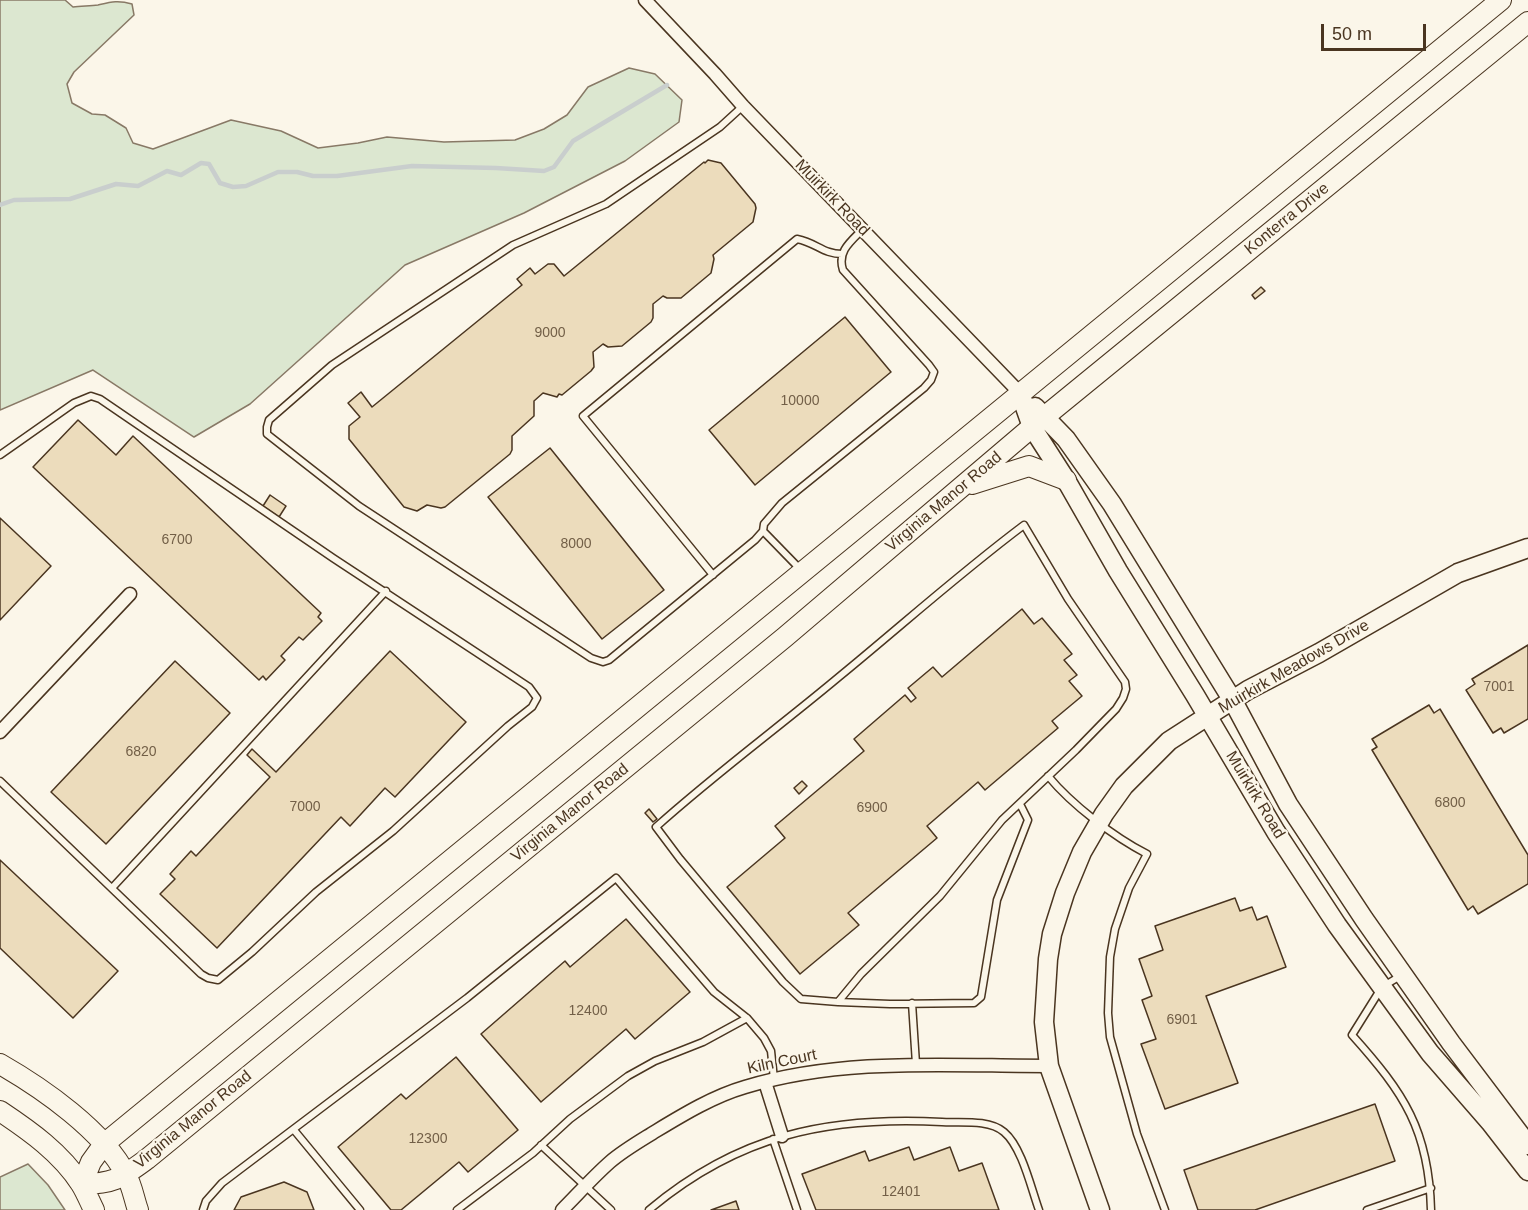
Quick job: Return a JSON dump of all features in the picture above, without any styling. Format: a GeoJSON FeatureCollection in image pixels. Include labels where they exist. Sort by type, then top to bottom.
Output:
{"type":"FeatureCollection","features":[{"type":"Feature","properties":{"kind":"main road","name":"Konterra Drive"},"geometry":{"type":"LineString","coordinates":[[1020,393],[1501,0]]}},
{"type":"Feature","properties":{"kind":"main road","name":"Konterra Drive"},"geometry":{"type":"LineString","coordinates":[[1039,422],[1528,22]]}},
{"type":"Feature","properties":{"kind":"main road","name":"Muirkirk Road"},"geometry":{"type":"LineString","coordinates":[[1020,393],[1039,422],[1066,480],[1118,571],[1276,832],[1337,925],[1430,1053],[1490,1122],[1528,1171]]}},
{"type":"Feature","properties":{"kind":"main road"},"geometry":{"type":"LineString","coordinates":[[82,1184],[90,1162],[104,1144],[1020,393]]}},
{"type":"Feature","properties":{"kind":"main road","name":"Muirkirk Road"},"geometry":{"type":"LineString","coordinates":[[1039,422],[1066,439],[1112,504],[1233,702],[1288,804],[1403,974],[1528,1145]]}},
{"type":"Feature","properties":{"kind":"main road","name":"Virginia Manor Road"},"geometry":{"type":"LineString","coordinates":[[82,1184],[105,1184],[126,1174],[785,637],[1039,422]]}},
{"type":"Feature","properties":{"kind":"main road"},"geometry":{"type":"LineString","coordinates":[[961,488],[1029,466],[1066,480]]}},
{"type":"Feature","properties":{"kind":"main road","name":"Muirkirk Meadows Drive"},"geometry":{"type":"LineString","coordinates":[[1100,1210],[1049,1066],[1044,1022],[1044,998],[1052,934],[1065,892],[1082,852],[1099,821],[1124,786],[1169,741],[1233,702],[1248,690],[1319,653],[1458,573],[1528,548]]}},
{"type":"Feature","properties":{"kind":"main road"},"geometry":{"type":"LineString","coordinates":[[0,1064],[27,1080],[65,1108],[104,1144],[126,1174],[138,1210]]}},
{"type":"Feature","properties":{"kind":"main road"},"geometry":{"type":"LineString","coordinates":[[0,1110],[49,1147],[82,1184],[94,1210]]}},
{"type":"Feature","properties":{"kind":"street","name":"Muirkirk Road"},"geometry":{"type":"LineString","coordinates":[[645,0],[743,106],[1020,393]]}},
{"type":"Feature","properties":{"kind":"street"},"geometry":{"type":"LineString","coordinates":[[0,732],[130,594]]}},
{"type":"Feature","properties":{"kind":"street","name":"Kiln Court"},"geometry":{"type":"LineString","coordinates":[[562,1210],[611,1161],[679,1117],[701,1105],[745,1087],[854,1066],[916,1064],[1049,1066]]}},
{"type":"Feature","properties":{"kind":"street"},"geometry":{"type":"LineString","coordinates":[[770,1081],[778,1137]]}},
{"type":"Feature","properties":{"kind":"lane"},"geometry":{"type":"LineString","coordinates":[[743,106],[720,127],[606,204],[513,245],[332,365],[269,420],[267,434],[359,506],[591,658],[603,662],[609,660],[755,540],[763,531],[764,524],[782,503],[931,380],[934,372],[847,275],[840,261],[848,244],[862,230]]}},
{"type":"Feature","properties":{"kind":"lane"},"geometry":{"type":"LineString","coordinates":[[713,575],[583,416],[798,239],[816,245],[828,254],[842,254]]}},
{"type":"Feature","properties":{"kind":"lane"},"geometry":{"type":"LineString","coordinates":[[0,455],[74,403],[91,396],[100,399],[333,558],[529,687],[537,698],[532,706],[393,831],[316,892],[252,952],[218,980],[201,974],[0,781]]}},
{"type":"Feature","properties":{"kind":"lane"},"geometry":{"type":"LineString","coordinates":[[838,1002],[861,974],[940,896],[1002,820],[1116,709],[1126,689],[1125,682],[1068,599],[1024,525],[841,676],[696,791],[656,827],[783,982],[801,999],[838,1002],[890,1004],[974,1003],[981,997],[997,900],[1028,820],[1020,804]]}},
{"type":"Feature","properties":{"kind":"lane"},"geometry":{"type":"LineString","coordinates":[[763,531],[802,572]]}},
{"type":"Feature","properties":{"kind":"lane"},"geometry":{"type":"LineString","coordinates":[[112,888],[386,591]]}},
{"type":"Feature","properties":{"kind":"lane"},"geometry":{"type":"LineString","coordinates":[[1048,776],[1063,794],[1128,844],[1147,854],[1129,888],[1115,929],[1110,957],[1108,1013],[1110,1037],[1137,1134],[1165,1210]]}},
{"type":"Feature","properties":{"kind":"lane"},"geometry":{"type":"LineString","coordinates":[[203,1210],[206,1201],[222,1183],[467,998],[616,878],[714,992],[747,1018],[764,1038],[771,1051],[770,1081]]}},
{"type":"Feature","properties":{"kind":"lane"},"geometry":{"type":"LineString","coordinates":[[1403,974],[1382,987],[1352,1035],[1398,1090],[1408,1109],[1424,1148],[1431,1188],[1431,1210]]}},
{"type":"Feature","properties":{"kind":"lane"},"geometry":{"type":"LineString","coordinates":[[912,1003],[916,1064]]}},
{"type":"Feature","properties":{"kind":"lane"},"geometry":{"type":"LineString","coordinates":[[457,1210],[541,1145],[570,1119],[628,1076],[655,1061],[703,1042],[747,1018]]}},
{"type":"Feature","properties":{"kind":"lane"},"geometry":{"type":"LineString","coordinates":[[650,1210],[682,1183],[728,1157],[778,1137],[844,1124],[915,1120],[987,1125],[1004,1132],[1015,1146],[1039,1210]]}},
{"type":"Feature","properties":{"kind":"lane"},"geometry":{"type":"LineString","coordinates":[[294,1130],[360,1210]]}},
{"type":"Feature","properties":{"kind":"lane"},"geometry":{"type":"LineString","coordinates":[[778,1137],[797,1210]]}},
{"type":"Feature","properties":{"kind":"lane"},"geometry":{"type":"LineString","coordinates":[[541,1145],[611,1210]]}},
{"type":"Feature","properties":{"kind":"lane"},"geometry":{"type":"LineString","coordinates":[[1367,1210],[1431,1188]]}},
{"type":"Feature","properties":{"kind":"green space"},"geometry":{"type":"Polygon","coordinates":[[[0,0],[65,0],[73,7],[115,2],[132,4],[134,15],[74,72],[67,84],[72,103],[92,114],[105,115],[126,128],[133,143],[153,149],[231,120],[281,131],[318,148],[387,137],[444,142],[515,140],[544,129],[567,115],[588,87],[629,68],[655,74],[682,100],[679,122],[625,161],[524,213],[405,265],[250,404],[194,437],[93,370],[0,410],[0,0]]]}},
{"type":"Feature","properties":{"kind":"green space"},"geometry":{"type":"Polygon","coordinates":[[[28,1164],[48,1185],[65,1210],[0,1210],[0,1177],[28,1164]]]}},
{"type":"Feature","properties":{"kind":"building"},"geometry":{"type":"Polygon","coordinates":[[[708,160],[721,163],[756,208],[753,222],[713,255],[711,273],[681,298],[663,296],[653,304],[651,322],[622,346],[608,347],[603,344],[593,352],[594,367],[562,395],[559,394],[557,397],[543,393],[534,401],[534,416],[512,436],[510,454],[445,507],[427,505],[417,511],[404,507],[349,439],[349,426],[360,417],[348,403],[361,392],[372,407],[522,285],[517,279],[530,268],[535,274],[548,264],[554,264],[564,276],[708,160]]]}},
{"type":"Feature","properties":{"kind":"building"},"geometry":{"type":"Polygon","coordinates":[[[1261,287],[1265,291],[1255,299],[1252,295],[1261,287]]]}},
{"type":"Feature","properties":{"kind":"building"},"geometry":{"type":"Polygon","coordinates":[[[845,317],[891,372],[755,485],[709,430],[845,317]]]}},
{"type":"Feature","properties":{"kind":"building"},"geometry":{"type":"Polygon","coordinates":[[[78,420],[116,455],[133,436],[321,613],[318,617],[322,621],[303,640],[299,637],[281,656],[285,660],[266,680],[263,676],[259,680],[33,467],[78,420]]]}},
{"type":"Feature","properties":{"kind":"building"},"geometry":{"type":"Polygon","coordinates":[[[550,448],[664,590],[602,639],[488,497],[550,448]]]}},
{"type":"Feature","properties":{"kind":"building"},"geometry":{"type":"Polygon","coordinates":[[[270,495],[286,506],[279,517],[263,506],[270,495]]]}},
{"type":"Feature","properties":{"kind":"building"},"geometry":{"type":"Polygon","coordinates":[[[0,518],[51,566],[0,620],[0,518]]]}},
{"type":"Feature","properties":{"kind":"building"},"geometry":{"type":"Polygon","coordinates":[[[1022,609],[1034,624],[1042,618],[1072,654],[1064,660],[1077,675],[1069,681],[1082,696],[1052,721],[1058,728],[985,790],[978,782],[927,826],[937,838],[848,913],[859,925],[800,974],[727,887],[785,838],[775,826],[864,751],[854,739],[905,695],[911,702],[916,698],[908,688],[933,667],[942,677],[1022,609]]]}},
{"type":"Feature","properties":{"kind":"building"},"geometry":{"type":"Polygon","coordinates":[[[1528,645],[1528,719],[1504,733],[1501,728],[1493,733],[1466,690],[1475,684],[1472,679],[1528,645]]]}},
{"type":"Feature","properties":{"kind":"building"},"geometry":{"type":"Polygon","coordinates":[[[390,651],[466,722],[395,797],[385,788],[350,826],[341,817],[217,948],[160,894],[175,879],[170,874],[191,851],[196,856],[270,777],[247,755],[252,749],[276,772],[390,651]]]}},
{"type":"Feature","properties":{"kind":"building"},"geometry":{"type":"Polygon","coordinates":[[[175,661],[230,713],[106,844],[51,792],[175,661]]]}},
{"type":"Feature","properties":{"kind":"building"},"geometry":{"type":"Polygon","coordinates":[[[1429,705],[1434,713],[1440,709],[1528,855],[1528,884],[1478,914],[1473,906],[1468,910],[1372,750],[1377,747],[1372,739],[1429,705]]]}},
{"type":"Feature","properties":{"kind":"building"},"geometry":{"type":"Polygon","coordinates":[[[802,781],[807,786],[799,794],[794,788],[802,781]]]}},
{"type":"Feature","properties":{"kind":"building"},"geometry":{"type":"Polygon","coordinates":[[[649,809],[657,819],[653,822],[645,813],[649,809]]]}},
{"type":"Feature","properties":{"kind":"building"},"geometry":{"type":"Polygon","coordinates":[[[0,860],[118,971],[73,1018],[0,948],[0,860]]]}},
{"type":"Feature","properties":{"kind":"building"},"geometry":{"type":"Polygon","coordinates":[[[1235,898],[1240,911],[1252,907],[1257,920],[1267,916],[1286,967],[1206,996],[1238,1083],[1165,1109],[1141,1044],[1156,1039],[1142,1000],[1152,996],[1139,959],[1163,950],[1155,926],[1235,898]]]}},
{"type":"Feature","properties":{"kind":"building"},"geometry":{"type":"Polygon","coordinates":[[[626,919],[690,992],[635,1039],[626,1029],[541,1102],[481,1034],[565,961],[570,967],[626,919]]]}},
{"type":"Feature","properties":{"kind":"building"},"geometry":{"type":"Polygon","coordinates":[[[456,1057],[518,1130],[468,1172],[459,1162],[401,1210],[391,1210],[338,1147],[401,1094],[406,1099],[456,1057]]]}},
{"type":"Feature","properties":{"kind":"building"},"geometry":{"type":"Polygon","coordinates":[[[1375,1104],[1395,1161],[1255,1210],[1198,1210],[1184,1170],[1375,1104]]]}},
{"type":"Feature","properties":{"kind":"building"},"geometry":{"type":"Polygon","coordinates":[[[909,1147],[914,1160],[950,1147],[959,1171],[982,1163],[999,1210],[816,1210],[802,1174],[865,1151],[869,1161],[909,1147]]]}},
{"type":"Feature","properties":{"kind":"building"},"geometry":{"type":"Polygon","coordinates":[[[284,1182],[307,1192],[314,1210],[234,1210],[241,1197],[284,1182]]]}},
{"type":"Feature","properties":{"kind":"building"},"geometry":{"type":"Polygon","coordinates":[[[736,1201],[739,1210],[711,1210],[736,1201]]]}},
{"type":"Feature","properties":{"kind":"waterway"},"geometry":{"type":"LineString","coordinates":[[0,205],[14,200],[70,199],[116,184],[138,186],[167,171],[181,175],[201,163],[209,164],[220,183],[233,187],[246,186],[278,172],[337,176],[412,166],[544,171],[554,167],[573,141],[667,85]]}}]}
